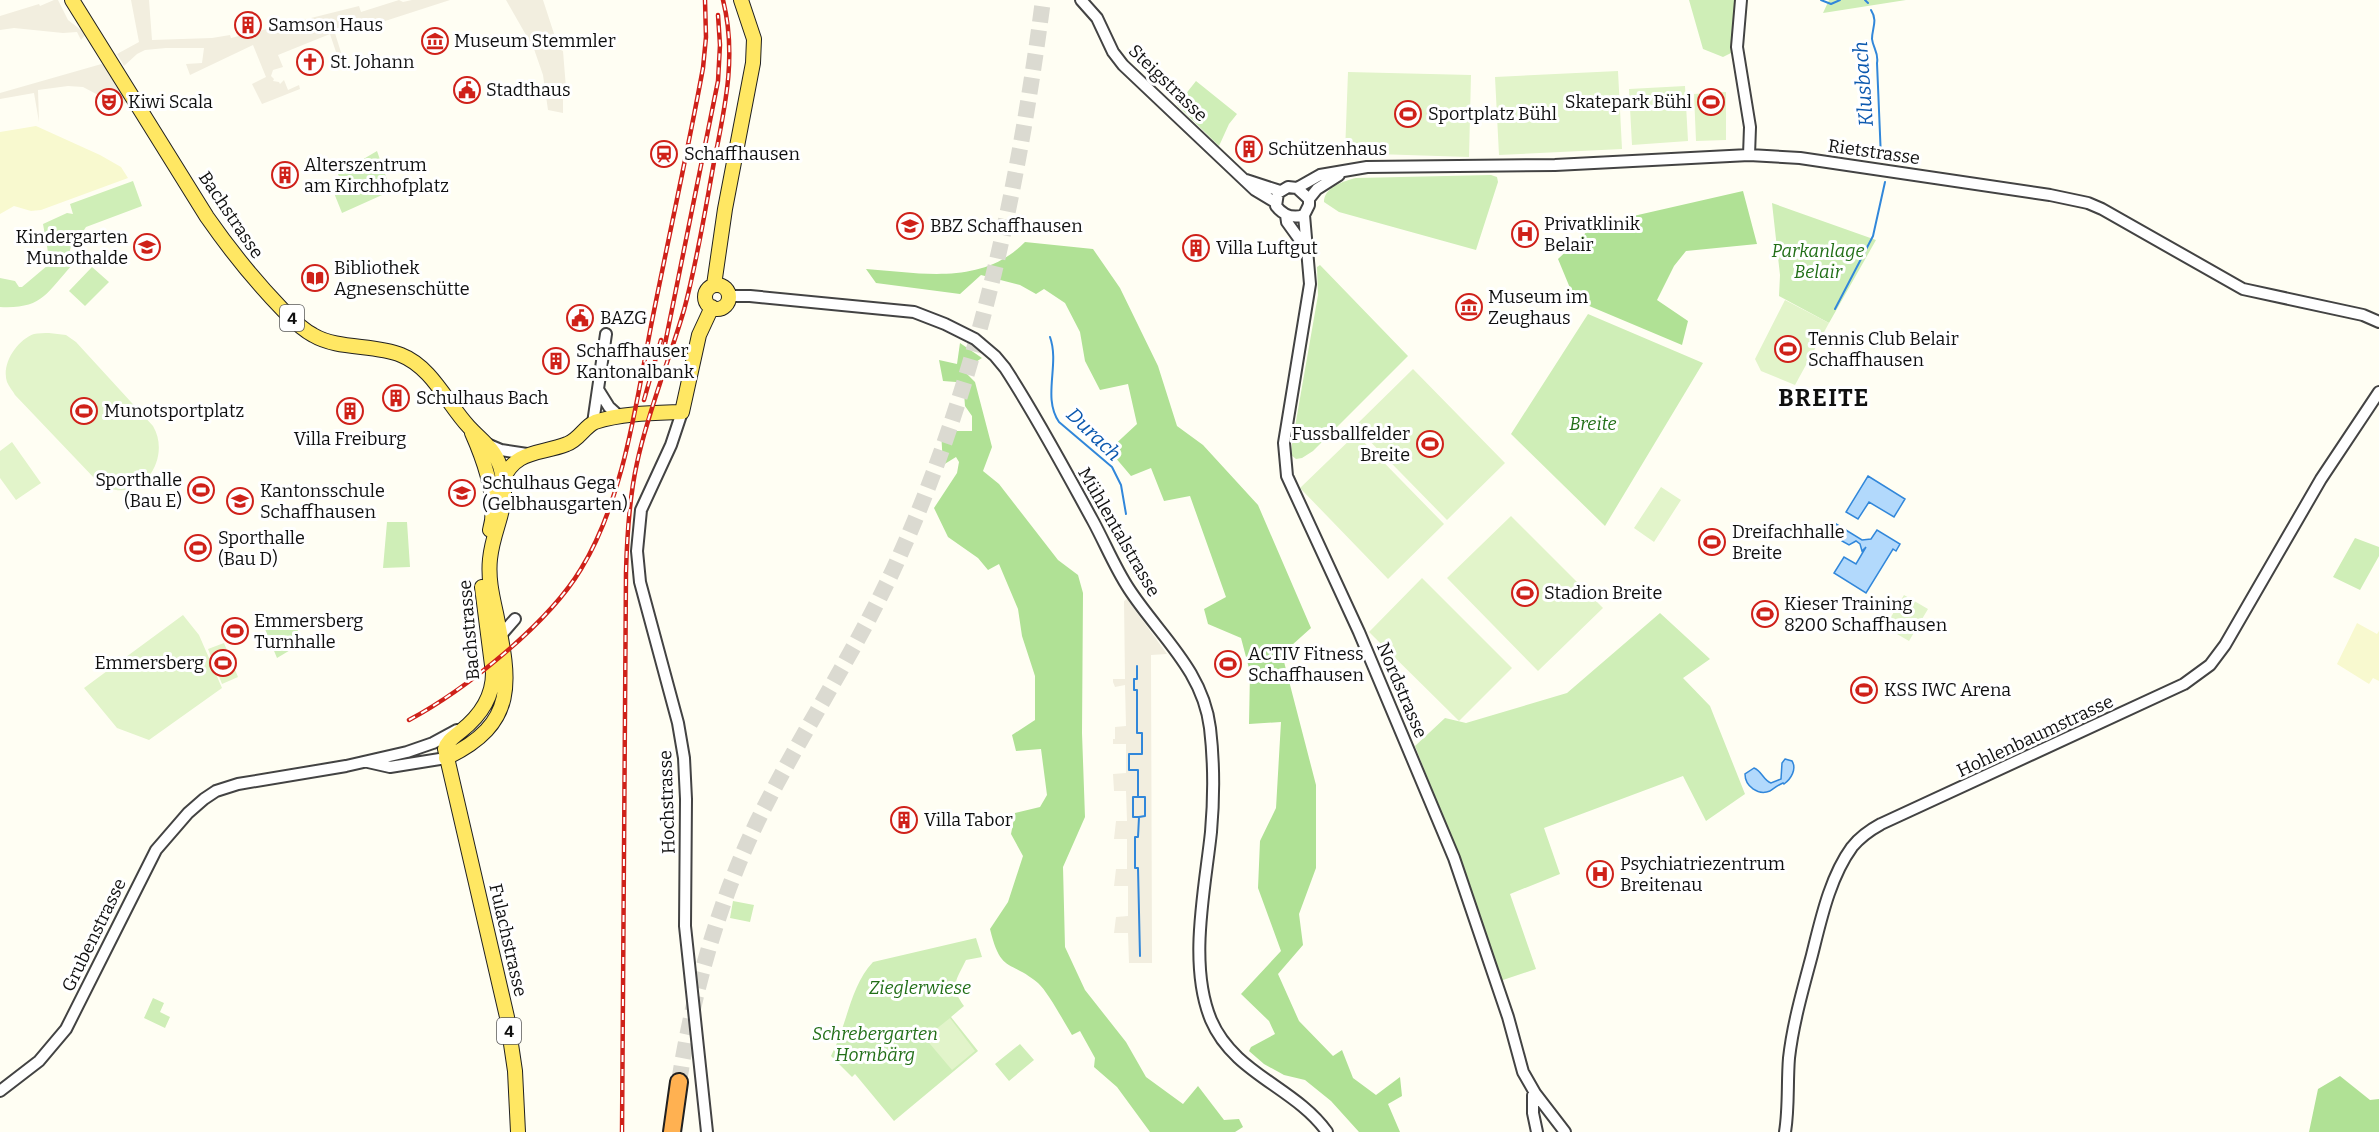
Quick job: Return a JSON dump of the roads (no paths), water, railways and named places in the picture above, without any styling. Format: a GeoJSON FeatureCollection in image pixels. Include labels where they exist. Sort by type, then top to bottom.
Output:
{"type":"FeatureCollection","features":[{"type":"Feature","properties":{"kind":"highway"},"geometry":{"type":"LineString","coordinates":[[672,1132],[679,1082]]}},
{"type":"Feature","properties":{"kind":"main road","name":"Bachstrasse"},"geometry":{"type":"LineString","coordinates":[[72,0],[207,217],[262,289],[302,327],[318,338],[397,354],[414,362],[499,462],[502,490],[489,570],[507,675],[506,691],[500,711],[482,734],[446,758],[447,742],[477,717],[486,704],[494,679],[481,576],[482,560],[492,525],[493,511],[484,446]]}},
{"type":"Feature","properties":{"kind":"main road"},"geometry":{"type":"LineString","coordinates":[[712,307],[705,297],[714,285],[725,209],[753,63],[754,39],[741,0]]}},
{"type":"Feature","properties":{"kind":"main road"},"geometry":{"type":"LineString","coordinates":[[712,307],[723,306],[728,296],[724,287],[714,285]]}},
{"type":"Feature","properties":{"kind":"main road"},"geometry":{"type":"LineString","coordinates":[[493,511],[513,463],[527,454],[570,443],[579,438],[593,423],[620,417],[682,412],[699,335],[712,307]]}},
{"type":"Feature","properties":{"kind":"main road","name":"Fulachstrasse"},"geometry":{"type":"LineString","coordinates":[[446,758],[507,1017],[514,1071],[518,1132]]}},
{"type":"Feature","properties":{"kind":"street","name":"Steigstrasse"},"geometry":{"type":"LineString","coordinates":[[1081,0],[1101,25],[1117,58],[1255,190],[1275,202]]}},
{"type":"Feature","properties":{"kind":"street"},"geometry":{"type":"LineString","coordinates":[[1741,0],[1737,47],[1750,127],[1749,155]]}},
{"type":"Feature","properties":{"kind":"street","name":"Rietstrasse"},"geometry":{"type":"LineString","coordinates":[[1297,188],[1320,175],[1367,167],[1555,165],[1749,155],[1800,158],[2050,195],[2088,203],[2243,289],[2376,320]]}},
{"type":"Feature","properties":{"kind":"street","name":"Rietstrasse"},"geometry":{"type":"LineString","coordinates":[[1309,199],[1317,189],[1344,171]]}},
{"type":"Feature","properties":{"kind":"street","name":"Steigstrasse"},"geometry":{"type":"LineString","coordinates":[[1245,180],[1280,191]]}},
{"type":"Feature","properties":{"kind":"street"},"geometry":{"type":"LineString","coordinates":[[1288,187],[1297,188],[1309,199],[1308,209],[1304,215],[1298,217],[1286,215],[1275,202],[1280,191],[1288,187]]}},
{"type":"Feature","properties":{"kind":"street"},"geometry":{"type":"LineString","coordinates":[[1286,215],[1287,222],[1305,247]]}},
{"type":"Feature","properties":{"kind":"street","name":"Nordstrasse"},"geometry":{"type":"LineString","coordinates":[[1304,215],[1310,284],[1284,443],[1287,476],[1302,513],[1338,584],[1437,815],[1454,858],[1506,1012],[1523,1072],[1535,1093],[1565,1132]]}},
{"type":"Feature","properties":{"kind":"street","name":"Mühlentalstrasse"},"geometry":{"type":"LineString","coordinates":[[728,296],[750,296],[914,312],[975,339],[1005,368],[1128,589],[1190,669],[1204,702],[1210,726],[1213,803],[1201,931],[1201,965],[1204,994],[1211,1021],[1237,1059],[1290,1096],[1313,1115],[1327,1132]]}},
{"type":"Feature","properties":{"kind":"street"},"geometry":{"type":"LineString","coordinates":[[593,423],[606,334]]}},
{"type":"Feature","properties":{"kind":"street"},"geometry":{"type":"LineString","coordinates":[[599,391],[612,410],[620,417]]}},
{"type":"Feature","properties":{"kind":"street","name":"Hohlenbaumstrasse"},"geometry":{"type":"LineString","coordinates":[[1785,1132],[1789,1059],[1806,974],[1826,903],[1854,845],[1869,831],[1881,824],[2146,703],[2184,684],[2210,665],[2225,645],[2321,479],[2379,392]]}},
{"type":"Feature","properties":{"kind":"street","name":"Hochstrasse"},"geometry":{"type":"LineString","coordinates":[[682,412],[673,441],[641,510],[637,551],[639,582],[678,723],[684,758],[685,926],[707,1132]]}},
{"type":"Feature","properties":{"kind":"street"},"geometry":{"type":"LineString","coordinates":[[484,446],[527,454]]}},
{"type":"Feature","properties":{"kind":"street"},"geometry":{"type":"LineString","coordinates":[[501,635],[515,619]]}},
{"type":"Feature","properties":{"kind":"street"},"geometry":{"type":"LineString","coordinates":[[368,762],[423,747],[454,731],[466,728]]}},
{"type":"Feature","properties":{"kind":"street"},"geometry":{"type":"LineString","coordinates":[[423,747],[435,750],[446,758]]}},
{"type":"Feature","properties":{"kind":"street"},"geometry":{"type":"LineString","coordinates":[[368,762],[390,767],[446,758]]}},
{"type":"Feature","properties":{"kind":"street","name":"Grubenstrasse"},"geometry":{"type":"LineString","coordinates":[[0,1091],[39,1061],[66,1029],[156,850],[188,813],[216,791],[238,784],[368,762]]}},
{"type":"Feature","properties":{"kind":"street"},"geometry":{"type":"LineString","coordinates":[[1535,1093],[1533,1113],[1537,1132]]}},
{"type":"Feature","properties":{"kind":"water"},"geometry":{"type":"Polygon","coordinates":[[[1868,476],[1905,499],[1894,517],[1869,502],[1858,519],[1846,512],[1868,476]]]}},
{"type":"Feature","properties":{"kind":"water"},"geometry":{"type":"Polygon","coordinates":[[[1836,524],[1862,540],[1871,539],[1877,530],[1900,544],[1896,551],[1893,549],[1866,593],[1834,573],[1844,557],[1856,564],[1866,547],[1862,551],[1860,544],[1856,541],[1849,545],[1842,541],[1842,533],[1833,528],[1836,524]]]}},
{"type":"Feature","properties":{"kind":"water"},"geometry":{"type":"Polygon","coordinates":[[[1785,759],[1792,761],[1794,770],[1784,784],[1770,791],[1761,792],[1753,789],[1747,782],[1745,774],[1754,768],[1771,783],[1781,779],[1782,763],[1785,759]]]}},
{"type":"Feature","properties":{"kind":"waterway","name":"Klusbach"},"geometry":{"type":"LineString","coordinates":[[1821,0],[1831,4],[1840,0]]}},
{"type":"Feature","properties":{"kind":"waterway","name":"Klusbach"},"geometry":{"type":"LineString","coordinates":[[1865,0],[1868,3]]}},
{"type":"Feature","properties":{"kind":"waterway","name":"Klusbach"},"geometry":{"type":"LineString","coordinates":[[1871,10],[1874,21],[1872,39],[1877,56],[1881,158]]}},
{"type":"Feature","properties":{"kind":"waterway","name":"Klusbach"},"geometry":{"type":"LineString","coordinates":[[1835,309],[1873,236],[1885,182]]}},
{"type":"Feature","properties":{"kind":"waterway","name":"Durach"},"geometry":{"type":"LineString","coordinates":[[1050,337],[1053,348],[1051,392],[1054,412],[1059,422],[1112,467],[1121,485],[1126,514]]}},
{"type":"Feature","properties":{"kind":"waterway"},"geometry":{"type":"LineString","coordinates":[[1137,666],[1134,690],[1137,690],[1137,733],[1142,733],[1142,754],[1129,754],[1129,770],[1138,770],[1138,797],[1145,797],[1145,816],[1139,817],[1138,837],[1135,837],[1140,956]]}},
{"type":"Feature","properties":{"kind":"waterway"},"geometry":{"type":"LineString","coordinates":[[1138,797],[1133,797],[1133,817],[1139,817]]}},
{"type":"Feature","properties":{"kind":"tunnel"},"geometry":{"type":"LineString","coordinates":[[679,1082],[692,1015],[709,949],[743,853],[774,789],[883,591],[927,490],[951,423],[973,354],[1007,214],[1033,72],[1043,0]]}},
{"type":"Feature","properties":{"kind":"railway"},"geometry":{"type":"LineString","coordinates":[[409,720],[479,674],[504,654],[548,612],[581,569],[608,513],[618,483],[633,419],[697,101],[706,37],[705,0]]}},
{"type":"Feature","properties":{"kind":"railway"},"geometry":{"type":"LineString","coordinates":[[622,1132],[626,572],[629,517],[634,477],[642,444],[689,292],[722,121],[729,61],[729,41],[723,0]]}},
{"type":"Feature","properties":{"kind":"railway"},"geometry":{"type":"LineString","coordinates":[[664,349],[718,81],[720,45],[718,15]]}},
{"type":"Feature","properties":{"kind":"railway"},"geometry":{"type":"LineString","coordinates":[[644,400],[661,340]]}},
{"type":"Feature","properties":{"kind":"place","name":"Samson Haus"},"geometry":{"type":"Point","coordinates":[248,25]}},
{"type":"Feature","properties":{"kind":"place","name":"Museum Stemmler"},"geometry":{"type":"Point","coordinates":[435,41]}},
{"type":"Feature","properties":{"kind":"place","name":"St. Johann"},"geometry":{"type":"Point","coordinates":[310,62]}},
{"type":"Feature","properties":{"kind":"place","name":"Stadthaus"},"geometry":{"type":"Point","coordinates":[467,90]}},
{"type":"Feature","properties":{"kind":"place","name":"Kiwi Scala"},"geometry":{"type":"Point","coordinates":[109,102]}},
{"type":"Feature","properties":{"kind":"place","name":"Skatepark Bühl"},"geometry":{"type":"Point","coordinates":[1711,102]}},
{"type":"Feature","properties":{"kind":"place","name":"Sportplatz Bühl"},"geometry":{"type":"Point","coordinates":[1408,114]}},
{"type":"Feature","properties":{"kind":"place","name":"Schützenhaus"},"geometry":{"type":"Point","coordinates":[1249,149]}},
{"type":"Feature","properties":{"kind":"place","name":"Schaffhausen"},"geometry":{"type":"Point","coordinates":[664,154]}},
{"type":"Feature","properties":{"kind":"place","name":"Alterszentrum am Kirchhofplatz"},"geometry":{"type":"Point","coordinates":[285,175]}},
{"type":"Feature","properties":{"kind":"place","name":"BBZ Schaffhausen"},"geometry":{"type":"Point","coordinates":[910,226]}},
{"type":"Feature","properties":{"kind":"place","name":"Privatklinik Belair"},"geometry":{"type":"Point","coordinates":[1525,234]}},
{"type":"Feature","properties":{"kind":"place","name":"Kindergarten Munothalde"},"geometry":{"type":"Point","coordinates":[147,247]}},
{"type":"Feature","properties":{"kind":"place","name":"Villa Luftgut"},"geometry":{"type":"Point","coordinates":[1196,248]}},
{"type":"Feature","properties":{"kind":"place","name":"Bibliothek Agnesenschütte"},"geometry":{"type":"Point","coordinates":[315,278]}},
{"type":"Feature","properties":{"kind":"place","name":"Museum im Zeughaus"},"geometry":{"type":"Point","coordinates":[1469,307]}},
{"type":"Feature","properties":{"kind":"place","name":"BAZG"},"geometry":{"type":"Point","coordinates":[580,318]}},
{"type":"Feature","properties":{"kind":"place","name":"Tennis Club Belair Schaffhausen"},"geometry":{"type":"Point","coordinates":[1788,349]}},
{"type":"Feature","properties":{"kind":"place","name":"Schaffhauser Kantonalbank"},"geometry":{"type":"Point","coordinates":[556,361]}},
{"type":"Feature","properties":{"kind":"place","name":"Schulhaus Bach"},"geometry":{"type":"Point","coordinates":[396,398]}},
{"type":"Feature","properties":{"kind":"place","name":"Munotsportplatz"},"geometry":{"type":"Point","coordinates":[84,411]}},
{"type":"Feature","properties":{"kind":"place","name":"Villa Freiburg"},"geometry":{"type":"Point","coordinates":[350,411]}},
{"type":"Feature","properties":{"kind":"place","name":"Fussballfelder Breite"},"geometry":{"type":"Point","coordinates":[1430,444]}},
{"type":"Feature","properties":{"kind":"place","name":"Sporthalle (Bau E)"},"geometry":{"type":"Point","coordinates":[201,490]}},
{"type":"Feature","properties":{"kind":"place","name":"Schulhaus Gega (Gelbhausgarten)"},"geometry":{"type":"Point","coordinates":[462,493]}},
{"type":"Feature","properties":{"kind":"place","name":"Kantonsschule Schaffhausen"},"geometry":{"type":"Point","coordinates":[240,501]}},
{"type":"Feature","properties":{"kind":"place","name":"Dreifachhalle Breite"},"geometry":{"type":"Point","coordinates":[1712,542]}},
{"type":"Feature","properties":{"kind":"place","name":"Sporthalle (Bau D)"},"geometry":{"type":"Point","coordinates":[198,548]}},
{"type":"Feature","properties":{"kind":"place","name":"Stadion Breite"},"geometry":{"type":"Point","coordinates":[1525,593]}},
{"type":"Feature","properties":{"kind":"place","name":"Kieser Training 8200 Schaffhausen"},"geometry":{"type":"Point","coordinates":[1765,614]}},
{"type":"Feature","properties":{"kind":"place","name":"Emmersberg Turnhalle"},"geometry":{"type":"Point","coordinates":[235,631]}},
{"type":"Feature","properties":{"kind":"place","name":"Emmersberg"},"geometry":{"type":"Point","coordinates":[223,663]}},
{"type":"Feature","properties":{"kind":"place","name":"ACTIV Fitness Schaffhausen"},"geometry":{"type":"Point","coordinates":[1228,664]}},
{"type":"Feature","properties":{"kind":"place","name":"KSS IWC Arena"},"geometry":{"type":"Point","coordinates":[1864,690]}},
{"type":"Feature","properties":{"kind":"place","name":"Villa Tabor"},"geometry":{"type":"Point","coordinates":[904,820]}},
{"type":"Feature","properties":{"kind":"place","name":"Psychiatriezentrum Breitenau"},"geometry":{"type":"Point","coordinates":[1600,874]}},
{"type":"Feature","properties":{"kind":"district","name":"BREITE"},"geometry":{"type":"Point","coordinates":[1824,398]}},
{"type":"Feature","properties":{"kind":"park label","name":"Parkanlage Belair"},"geometry":{"type":"Point","coordinates":[1818,261]}},
{"type":"Feature","properties":{"kind":"park label","name":"Breite"},"geometry":{"type":"Point","coordinates":[1593,424]}},
{"type":"Feature","properties":{"kind":"park label","name":"Zieglerwiese"},"geometry":{"type":"Point","coordinates":[920,988]}},
{"type":"Feature","properties":{"kind":"park label","name":"Schrebergarten Hornbärg"},"geometry":{"type":"Point","coordinates":[875,1044]}}]}
